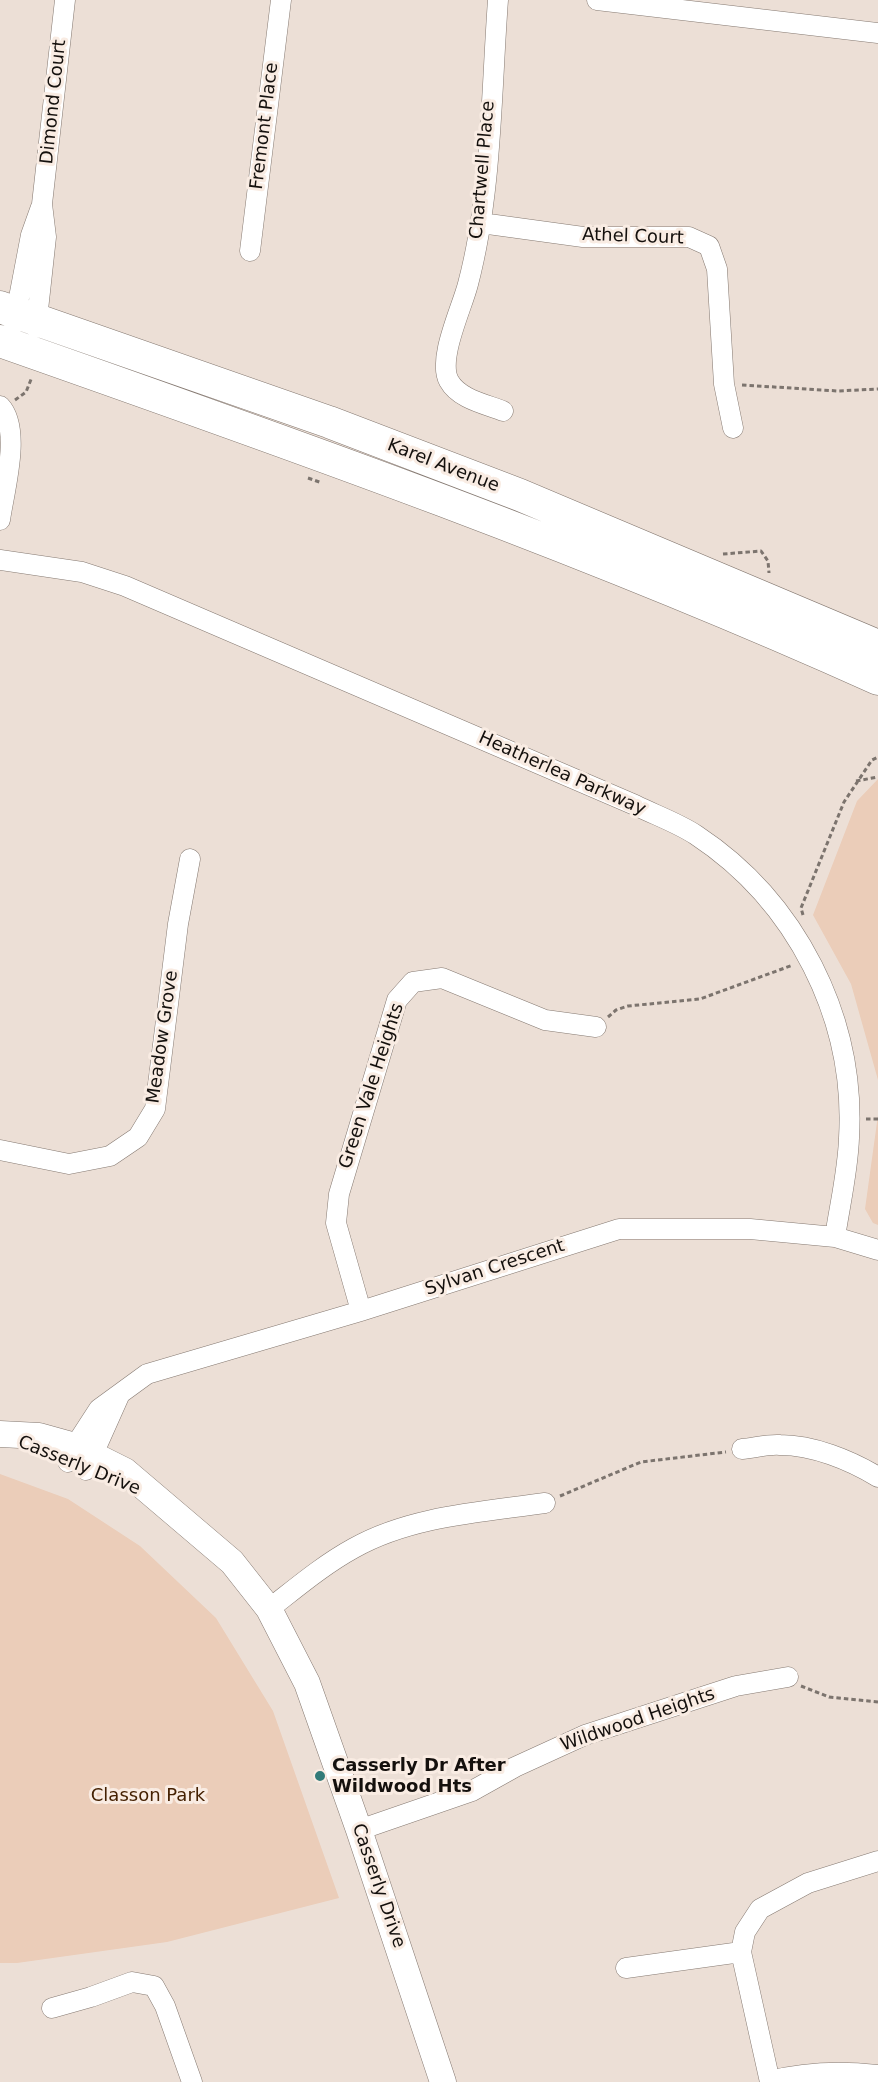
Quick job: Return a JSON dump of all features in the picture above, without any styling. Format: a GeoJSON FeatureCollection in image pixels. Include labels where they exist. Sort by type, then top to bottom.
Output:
{"type":"FeatureCollection","features":[{"type":"Feature","properties":{"kind":"main road","name":"Karel Avenue"},"geometry":{"type":"LineString","coordinates":[[19,313],[328,422],[592,524],[878,646]]}},
{"type":"Feature","properties":{"kind":"main road","name":"Karel Avenue"},"geometry":{"type":"LineString","coordinates":[[17,352],[338,461],[574,551],[752,623],[878,679]]}},
{"type":"Feature","properties":{"kind":"main road"},"geometry":{"type":"LineString","coordinates":[[239,390],[264,413],[342,443],[344,456],[338,461]]}},
{"type":"Feature","properties":{"kind":"street","name":"Dimond Court"},"geometry":{"type":"LineString","coordinates":[[17,352],[19,313],[31,235],[42,204],[65,0]]}},
{"type":"Feature","properties":{"kind":"street","name":"Fremont Place"},"geometry":{"type":"LineString","coordinates":[[250,251],[280,0]]}},
{"type":"Feature","properties":{"kind":"street","name":"Chartwell Place"},"geometry":{"type":"LineString","coordinates":[[498,0],[481,223],[468,285],[446,358],[448,380],[464,397],[504,411]]}},
{"type":"Feature","properties":{"kind":"street"},"geometry":{"type":"LineString","coordinates":[[597,0],[878,33]]}},
{"type":"Feature","properties":{"kind":"street","name":"Athel Court"},"geometry":{"type":"LineString","coordinates":[[481,223],[583,237],[689,237],[709,246],[717,270],[724,384],[733,428]]}},
{"type":"Feature","properties":{"kind":"street"},"geometry":{"type":"LineString","coordinates":[[0,520],[12,440],[3,409]]}},
{"type":"Feature","properties":{"kind":"street","name":"Heatherlea Parkway"},"geometry":{"type":"LineString","coordinates":[[0,560],[82,572],[125,586],[635,805],[695,834],[751,880],[783,915],[810,959],[838,1029],[848,1082],[849,1138],[835,1237]]}},
{"type":"Feature","properties":{"kind":"street","name":"Meadow Grove"},"geometry":{"type":"LineString","coordinates":[[0,1150],[69,1164],[110,1156],[138,1137],[155,1109],[178,924],[190,859]]}},
{"type":"Feature","properties":{"kind":"street","name":"Green Vale Heights"},"geometry":{"type":"LineString","coordinates":[[361,1311],[336,1223],[339,1194],[397,1000],[413,982],[442,978],[545,1020],[597,1027]]}},
{"type":"Feature","properties":{"kind":"street","name":"Sylvan Crescent"},"geometry":{"type":"LineString","coordinates":[[80,1458],[99,1409],[123,1389],[147,1374],[361,1311],[619,1229],[750,1229],[835,1237],[878,1250]]}},
{"type":"Feature","properties":{"kind":"street","name":"Casserly Drive"},"geometry":{"type":"LineString","coordinates":[[1,1434],[34,1451],[80,1458],[122,1488],[155,1496],[232,1562],[268,1610],[307,1683],[443,2082]]}},
{"type":"Feature","properties":{"kind":"street"},"geometry":{"type":"LineString","coordinates":[[742,1449],[780,1444],[810,1449],[842,1459],[878,1477]]}},
{"type":"Feature","properties":{"kind":"street"},"geometry":{"type":"LineString","coordinates":[[268,1610],[332,1562],[375,1538],[424,1522],[545,1503]]}},
{"type":"Feature","properties":{"kind":"street","name":"Wildwood Heights"},"geometry":{"type":"LineString","coordinates":[[359,1830],[472,1791],[515,1767],[585,1735],[736,1686],[788,1677]]}},
{"type":"Feature","properties":{"kind":"street"},"geometry":{"type":"LineString","coordinates":[[878,1861],[808,1883],[760,1909],[745,1932],[741,1953],[770,2082],[795,2075],[854,2073],[878,2075]]}},
{"type":"Feature","properties":{"kind":"street"},"geometry":{"type":"LineString","coordinates":[[626,1968],[741,1953]]}},
{"type":"Feature","properties":{"kind":"street"},"geometry":{"type":"LineString","coordinates":[[52,2008],[132,1982],[154,1986],[165,2006],[192,2082]]}},
{"type":"Feature","properties":{"kind":"path"},"geometry":{"type":"LineString","coordinates":[[3,409],[26,392],[17,352]]}},
{"type":"Feature","properties":{"kind":"path"},"geometry":{"type":"LineString","coordinates":[[724,384],[838,391],[878,389]]}},
{"type":"Feature","properties":{"kind":"path"},"geometry":{"type":"LineString","coordinates":[[804,922],[801,908],[844,802],[856,781],[872,760],[878,757]]}},
{"type":"Feature","properties":{"kind":"path"},"geometry":{"type":"LineString","coordinates":[[856,781],[878,777]]}},
{"type":"Feature","properties":{"kind":"path"},"geometry":{"type":"LineString","coordinates":[[597,1027],[616,1010],[642,1004],[700,999],[810,959]]}},
{"type":"Feature","properties":{"kind":"path"},"geometry":{"type":"LineString","coordinates":[[545,1503],[641,1462],[742,1449]]}},
{"type":"Feature","properties":{"kind":"path"},"geometry":{"type":"LineString","coordinates":[[788,1677],[810,1691],[829,1697],[878,1702]]}},
{"type":"Feature","properties":{"kind":"green space"},"geometry":{"type":"Polygon","coordinates":[[[878,779],[878,1080],[851,984],[813,915],[857,801],[878,779]]]}},
{"type":"Feature","properties":{"kind":"green space"},"geometry":{"type":"Polygon","coordinates":[[[878,1115],[878,1225],[873,1223],[865,1209],[878,1115]]]}},
{"type":"Feature","properties":{"kind":"green space","name":"Classon Park"},"geometry":{"type":"Polygon","coordinates":[[[0,1474],[68,1499],[140,1546],[216,1618],[273,1711],[339,1898],[167,1942],[17,1963],[0,1963],[0,1474]]]}},
{"type":"Feature","properties":{"kind":"place","name":"Casserly Dr After Wildwood Hts"},"geometry":{"type":"Point","coordinates":[320,1776]}}]}
